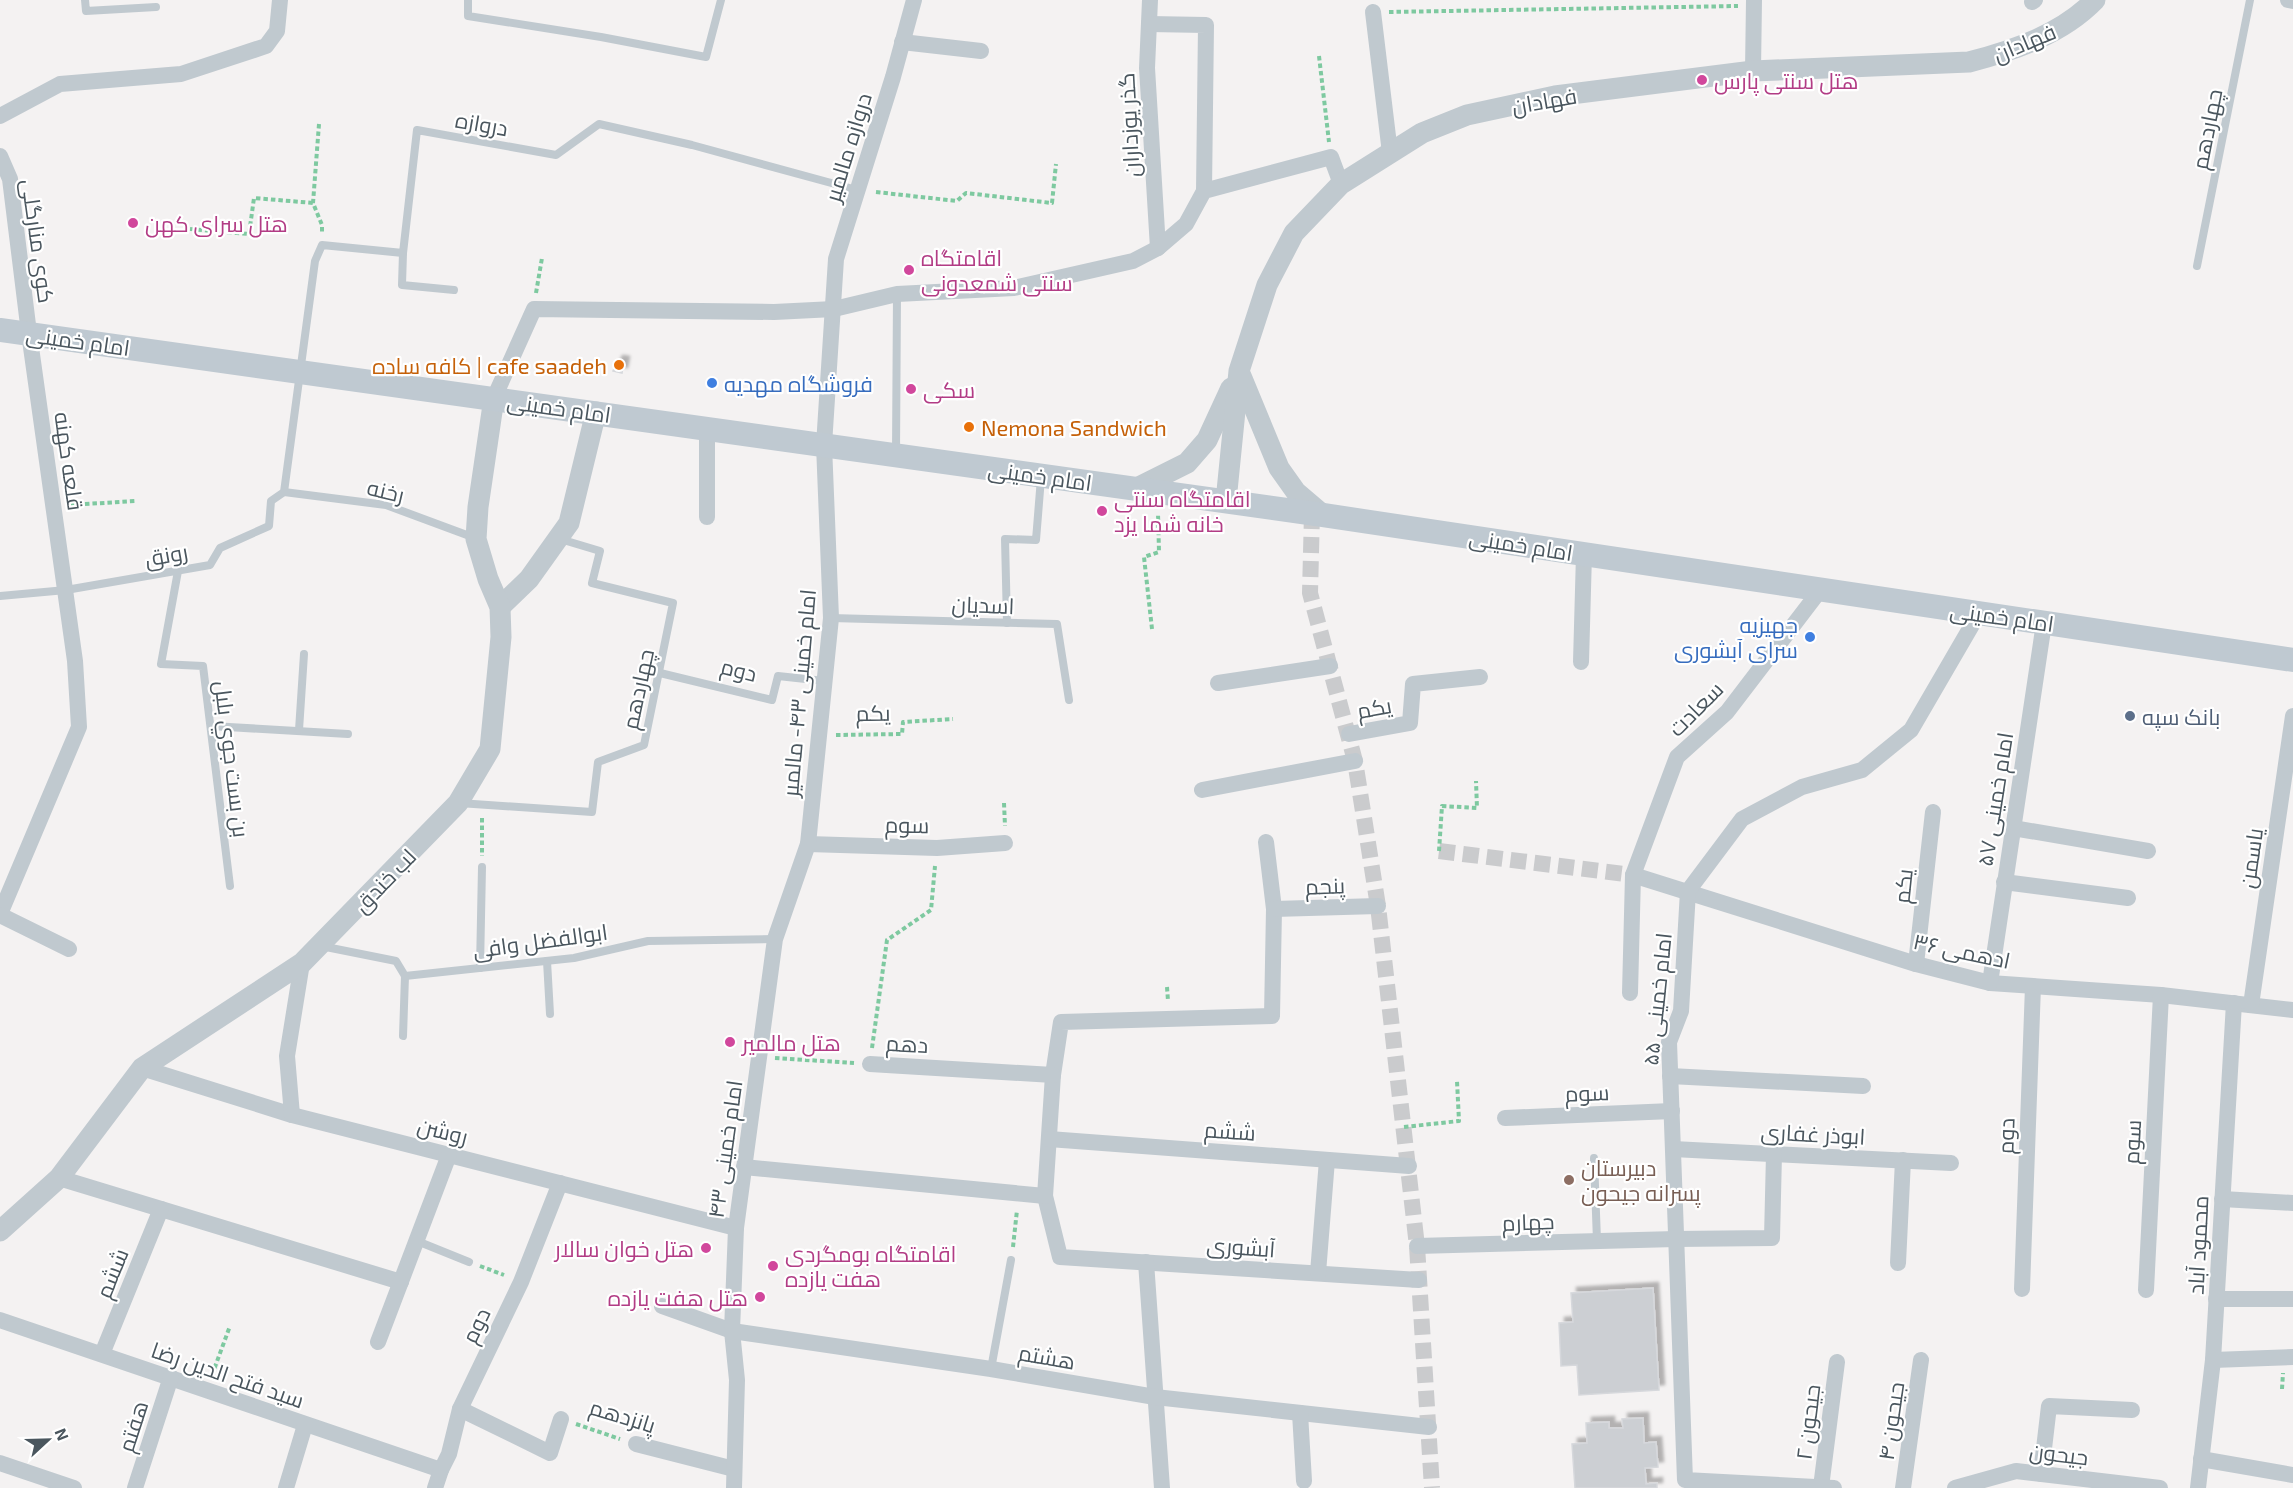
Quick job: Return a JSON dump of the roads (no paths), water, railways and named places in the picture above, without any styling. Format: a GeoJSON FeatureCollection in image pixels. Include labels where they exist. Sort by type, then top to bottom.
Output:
{"type":"FeatureCollection","features":[{"type":"Feature","properties":{"kind":"main road","name":"امام خمینی"},"geometry":{"type":"LineString","coordinates":[[0,330],[1323,514],[2293,660]]}},
{"type":"Feature","properties":{"kind":"street"},"geometry":{"type":"LineString","coordinates":[[0,116],[60,84],[181,74],[266,46],[277,31],[280,0]]}},
{"type":"Feature","properties":{"kind":"street","name":"دروازه مالمیر"},"geometry":{"type":"LineString","coordinates":[[824,445],[836,259],[914,0]]}},
{"type":"Feature","properties":{"kind":"street","name":"گذر يوزداران"},"geometry":{"type":"LineString","coordinates":[[1150,0],[1147,68],[1158,248]]}},
{"type":"Feature","properties":{"kind":"street","name":"فهادان"},"geometry":{"type":"LineString","coordinates":[[1226,501],[1239,371],[1267,285],[1294,234],[1341,184],[1431,129],[1467,115],[1556,96],[1753,71],[1970,62],[2031,42],[2075,19],[2095,0]]}},
{"type":"Feature","properties":{"kind":"street"},"geometry":{"type":"LineString","coordinates":[[2288,0],[2293,1]]}},
{"type":"Feature","properties":{"kind":"street"},"geometry":{"type":"LineString","coordinates":[[1753,71],[1754,3]]}},
{"type":"Feature","properties":{"kind":"street"},"geometry":{"type":"LineString","coordinates":[[1373,12],[1390,153]]}},
{"type":"Feature","properties":{"kind":"street"},"geometry":{"type":"LineString","coordinates":[[494,398],[534,309],[774,312],[834,309],[897,294],[1014,288],[1132,261],[1158,248],[1186,224],[1204,191],[1206,25],[1149,24]]}},
{"type":"Feature","properties":{"kind":"street"},"geometry":{"type":"LineString","coordinates":[[902,42],[981,51]]}},
{"type":"Feature","properties":{"kind":"street","name":"کوی منارگلی"},"geometry":{"type":"LineString","coordinates":[[0,156],[10,179],[28,333]]}},
{"type":"Feature","properties":{"kind":"street"},"geometry":{"type":"LineString","coordinates":[[1204,191],[1331,157],[1341,184]]}},
{"type":"Feature","properties":{"kind":"street","name":"قلعه کهنه"},"geometry":{"type":"LineString","coordinates":[[0,914],[79,727],[75,661],[28,333]]}},
{"type":"Feature","properties":{"kind":"street"},"geometry":{"type":"LineString","coordinates":[[1147,490],[1187,463],[1207,440],[1239,371]]}},
{"type":"Feature","properties":{"kind":"street"},"geometry":{"type":"LineString","coordinates":[[1239,371],[1279,468],[1296,492],[1323,514]]}},
{"type":"Feature","properties":{"kind":"street","name":"لب خندق"},"geometry":{"type":"LineString","coordinates":[[0,1232],[60,1178],[142,1068],[302,963],[320,946],[458,803],[490,749],[501,637],[501,607],[488,579],[476,539],[478,507],[494,398]]}},
{"type":"Feature","properties":{"kind":"street"},"geometry":{"type":"LineString","coordinates":[[501,607],[529,579],[569,523],[596,412]]}},
{"type":"Feature","properties":{"kind":"street"},"geometry":{"type":"LineString","coordinates":[[707,517],[708,428]]}},
{"type":"Feature","properties":{"kind":"street","name":"امام خمینی ۴۳- مالمیر"},"geometry":{"type":"LineString","coordinates":[[775,939],[807,844],[831,618],[824,445]]}},
{"type":"Feature","properties":{"kind":"street"},"geometry":{"type":"LineString","coordinates":[[1581,662],[1584,554]]}},
{"type":"Feature","properties":{"kind":"street","name":"سعادت"},"geometry":{"type":"LineString","coordinates":[[1629,993],[1633,875],[1677,758],[1727,712],[1821,590]]}},
{"type":"Feature","properties":{"kind":"street"},"geometry":{"type":"LineString","coordinates":[[1688,891],[1743,819],[1802,787],[1862,770],[1911,730],[1979,613]]}},
{"type":"Feature","properties":{"kind":"street","name":"امام خمینی ۵۷"},"geometry":{"type":"LineString","coordinates":[[1990,982],[2044,622]]}},
{"type":"Feature","properties":{"kind":"street"},"geometry":{"type":"LineString","coordinates":[[1218,683],[1330,666]]}},
{"type":"Feature","properties":{"kind":"street","name":"یکم"},"geometry":{"type":"LineString","coordinates":[[1349,735],[1410,723],[1413,684],[1479,677]]}},
{"type":"Feature","properties":{"kind":"street","name":"یاسمن"},"geometry":{"type":"LineString","coordinates":[[2242,1004],[2293,716]]}},
{"type":"Feature","properties":{"kind":"street"},"geometry":{"type":"LineString","coordinates":[[1202,790],[1355,761]]}},
{"type":"Feature","properties":{"kind":"street","name":"یکم"},"geometry":{"type":"LineString","coordinates":[[1916,964],[1933,812]]}},
{"type":"Feature","properties":{"kind":"street"},"geometry":{"type":"LineString","coordinates":[[2013,828],[2148,852]]}},
{"type":"Feature","properties":{"kind":"street","name":"سوم"},"geometry":{"type":"LineString","coordinates":[[807,844],[937,848],[1005,843]]}},
{"type":"Feature","properties":{"kind":"street"},"geometry":{"type":"LineString","coordinates":[[744,1167],[1045,1196],[1053,1075],[1061,1022],[1272,1017],[1274,909],[1266,843]]}},
{"type":"Feature","properties":{"kind":"street","name":"ادهمی ۳۶"},"geometry":{"type":"LineString","coordinates":[[1633,875],[1916,964],[1990,982],[2161,995],[2293,1010]]}},
{"type":"Feature","properties":{"kind":"street"},"geometry":{"type":"LineString","coordinates":[[2004,882],[2128,898]]}},
{"type":"Feature","properties":{"kind":"street","name":"امام خمینی ۵۵"},"geometry":{"type":"LineString","coordinates":[[1688,891],[1681,1011],[1669,1042],[1685,1480],[1735,1485]]}},
{"type":"Feature","properties":{"kind":"street","name":"پنجم"},"geometry":{"type":"LineString","coordinates":[[1274,909],[1378,906]]}},
{"type":"Feature","properties":{"kind":"street"},"geometry":{"type":"LineString","coordinates":[[0,914],[69,949]]}},
{"type":"Feature","properties":{"kind":"street","name":"امام خمینی ۴۳"},"geometry":{"type":"LineString","coordinates":[[734,1488],[737,1380],[732,1331],[736,1228],[775,939]]}},
{"type":"Feature","properties":{"kind":"street"},"geometry":{"type":"LineString","coordinates":[[292,1115],[287,1056],[302,963]]}},
{"type":"Feature","properties":{"kind":"street","name":"دوم"},"geometry":{"type":"LineString","coordinates":[[2022,1289],[2033,986]]}},
{"type":"Feature","properties":{"kind":"street","name":"سوم"},"geometry":{"type":"LineString","coordinates":[[2146,1290],[2161,995]]}},
{"type":"Feature","properties":{"kind":"street","name":"محمود آباد"},"geometry":{"type":"LineString","coordinates":[[2198,1488],[2213,1360],[2222,1198],[2242,1004]]}},
{"type":"Feature","properties":{"kind":"street","name":"دهم"},"geometry":{"type":"LineString","coordinates":[[870,1064],[1053,1075]]}},
{"type":"Feature","properties":{"kind":"street","name":"روشن"},"geometry":{"type":"LineString","coordinates":[[142,1068],[292,1115],[736,1228]]}},
{"type":"Feature","properties":{"kind":"street"},"geometry":{"type":"LineString","coordinates":[[1670,1076],[1863,1086]]}},
{"type":"Feature","properties":{"kind":"street","name":"سوم"},"geometry":{"type":"LineString","coordinates":[[1505,1118],[1672,1112]]}},
{"type":"Feature","properties":{"kind":"street","name":"ششم"},"geometry":{"type":"LineString","coordinates":[[1049,1139],[1409,1166]]}},
{"type":"Feature","properties":{"kind":"street","name":"ابوذر غفاری"},"geometry":{"type":"LineString","coordinates":[[1673,1149],[1951,1163]]}},
{"type":"Feature","properties":{"kind":"street"},"geometry":{"type":"LineString","coordinates":[[1676,1239],[1772,1238],[1774,1154]]}},
{"type":"Feature","properties":{"kind":"street"},"geometry":{"type":"LineString","coordinates":[[378,1342],[449,1155]]}},
{"type":"Feature","properties":{"kind":"street"},"geometry":{"type":"LineString","coordinates":[[1318,1273],[1327,1160]]}},
{"type":"Feature","properties":{"kind":"street"},"geometry":{"type":"LineString","coordinates":[[1898,1263],[1903,1160]]}},
{"type":"Feature","properties":{"kind":"street"},"geometry":{"type":"LineString","coordinates":[[60,1178],[401,1282]]}},
{"type":"Feature","properties":{"kind":"street","name":"دوم"},"geometry":{"type":"LineString","coordinates":[[435,1488],[449,1454],[460,1409],[521,1282],[560,1183]]}},
{"type":"Feature","properties":{"kind":"street","name":"آبشوری"},"geometry":{"type":"LineString","coordinates":[[1045,1196],[1059,1257],[1419,1280]]}},
{"type":"Feature","properties":{"kind":"street"},"geometry":{"type":"LineString","coordinates":[[2222,1198],[2293,1203]]}},
{"type":"Feature","properties":{"kind":"street","name":"ششم"},"geometry":{"type":"LineString","coordinates":[[102,1354],[161,1209]]}},
{"type":"Feature","properties":{"kind":"street","name":"چهارم"},"geometry":{"type":"LineString","coordinates":[[1417,1246],[1676,1239]]}},
{"type":"Feature","properties":{"kind":"street"},"geometry":{"type":"LineString","coordinates":[[1146,1262],[1162,1488]]}},
{"type":"Feature","properties":{"kind":"street"},"geometry":{"type":"LineString","coordinates":[[2216,1299],[2293,1299]]}},
{"type":"Feature","properties":{"kind":"street","name":"هشتم"},"geometry":{"type":"LineString","coordinates":[[662,1306],[732,1331],[991,1369],[1155,1397],[1429,1427]]}},
{"type":"Feature","properties":{"kind":"street","name":"سید فتح الدین رضا"},"geometry":{"type":"LineString","coordinates":[[0,1320],[441,1470]]}},
{"type":"Feature","properties":{"kind":"street"},"geometry":{"type":"LineString","coordinates":[[2213,1360],[2293,1357]]}},
{"type":"Feature","properties":{"kind":"street","name":"جیحون ۴"},"geometry":{"type":"LineString","coordinates":[[1903,1488],[1921,1360]]}},
{"type":"Feature","properties":{"kind":"street","name":"جیحون ۲"},"geometry":{"type":"LineString","coordinates":[[1821,1487],[1838,1362]]}},
{"type":"Feature","properties":{"kind":"street","name":"هفتم"},"geometry":{"type":"LineString","coordinates":[[135,1488],[171,1377]]}},
{"type":"Feature","properties":{"kind":"street"},"geometry":{"type":"LineString","coordinates":[[2042,1474],[2049,1406],[2132,1410]]}},
{"type":"Feature","properties":{"kind":"street","name":"پانزدهم"},"geometry":{"type":"LineString","coordinates":[[460,1409],[550,1454],[561,1419]]}},
{"type":"Feature","properties":{"kind":"street"},"geometry":{"type":"LineString","coordinates":[[1300,1413],[1304,1481]]}},
{"type":"Feature","properties":{"kind":"street"},"geometry":{"type":"LineString","coordinates":[[286,1488],[305,1425]]}},
{"type":"Feature","properties":{"kind":"street","name":"پانزدهم"},"geometry":{"type":"LineString","coordinates":[[636,1444],[734,1469]]}},
{"type":"Feature","properties":{"kind":"street"},"geometry":{"type":"LineString","coordinates":[[2201,1459],[2293,1475]]}},
{"type":"Feature","properties":{"kind":"street"},"geometry":{"type":"LineString","coordinates":[[0,1463],[74,1488]]}},
{"type":"Feature","properties":{"kind":"street"},"geometry":{"type":"LineString","coordinates":[[2015,1488],[2016,1471]]}},
{"type":"Feature","properties":{"kind":"street","name":"جیحون"},"geometry":{"type":"LineString","coordinates":[[1955,1488],[2016,1471],[2160,1488]]}},
{"type":"Feature","properties":{"kind":"street"},"geometry":{"type":"LineString","coordinates":[[1735,1485],[1834,1488]]}},
{"type":"Feature","properties":{"kind":"lane"},"geometry":{"type":"LineString","coordinates":[[85,0],[86,11],[156,7]]}},
{"type":"Feature","properties":{"kind":"lane"},"geometry":{"type":"LineString","coordinates":[[468,0],[468,16],[601,37],[706,57],[721,0]]}},
{"type":"Feature","properties":{"kind":"lane","name":"چهاردهم"},"geometry":{"type":"LineString","coordinates":[[2197,266],[2250,0]]}},
{"type":"Feature","properties":{"kind":"lane","name":"دروازه"},"geometry":{"type":"LineString","coordinates":[[403,253],[417,130],[556,155],[598,124],[692,145],[857,190]]}},
{"type":"Feature","properties":{"kind":"lane"},"geometry":{"type":"LineString","coordinates":[[301,371],[315,261],[322,245],[403,253],[402,285],[454,290]]}},
{"type":"Feature","properties":{"kind":"lane"},"geometry":{"type":"LineString","coordinates":[[896,453],[897,294]]}},
{"type":"Feature","properties":{"kind":"lane","name":"رونق"},"geometry":{"type":"LineString","coordinates":[[0,596],[66,593],[210,565],[220,548],[269,526],[271,501],[285,492],[301,371]]}},
{"type":"Feature","properties":{"kind":"lane"},"geometry":{"type":"LineString","coordinates":[[1007,623],[1005,538],[1036,540],[1041,475]]}},
{"type":"Feature","properties":{"kind":"lane","name":"رخنه"},"geometry":{"type":"LineString","coordinates":[[285,492],[386,505],[476,539]]}},
{"type":"Feature","properties":{"kind":"lane","name":"چهاردهم"},"geometry":{"type":"LineString","coordinates":[[458,803],[592,812],[598,762],[644,745],[673,603],[592,583],[600,551],[558,538]]}},
{"type":"Feature","properties":{"kind":"lane","name":"بن بست جوي بلبل"},"geometry":{"type":"LineString","coordinates":[[178,571],[161,664],[203,666],[230,886]]}},
{"type":"Feature","properties":{"kind":"lane","name":"اسدیان"},"geometry":{"type":"LineString","coordinates":[[831,618],[1057,624],[1068,700]]}},
{"type":"Feature","properties":{"kind":"lane"},"geometry":{"type":"LineString","coordinates":[[299,730],[304,654]]}},
{"type":"Feature","properties":{"kind":"lane","name":"دوم"},"geometry":{"type":"LineString","coordinates":[[660,673],[772,700],[778,676],[824,681]]}},
{"type":"Feature","properties":{"kind":"lane"},"geometry":{"type":"LineString","coordinates":[[211,726],[348,734]]}},
{"type":"Feature","properties":{"kind":"lane"},"geometry":{"type":"LineString","coordinates":[[480,968],[482,867]]}},
{"type":"Feature","properties":{"kind":"lane","name":"ابوالفضل وافی"},"geometry":{"type":"LineString","coordinates":[[405,975],[574,958],[648,941],[775,939]]}},
{"type":"Feature","properties":{"kind":"lane"},"geometry":{"type":"LineString","coordinates":[[320,946],[396,961],[405,975],[403,1036]]}},
{"type":"Feature","properties":{"kind":"lane"},"geometry":{"type":"LineString","coordinates":[[547,961],[550,1014]]}},
{"type":"Feature","properties":{"kind":"lane"},"geometry":{"type":"LineString","coordinates":[[1594,1158],[1597,1241]]}},
{"type":"Feature","properties":{"kind":"lane"},"geometry":{"type":"LineString","coordinates":[[417,1241],[470,1262]]}},
{"type":"Feature","properties":{"kind":"lane"},"geometry":{"type":"LineString","coordinates":[[991,1369],[1011,1260]]}},
{"type":"Feature","properties":{"kind":"tunnel"},"geometry":{"type":"LineString","coordinates":[[1312,513],[1310,593],[1355,761],[1378,906],[1417,1246],[1432,1488]]}},
{"type":"Feature","properties":{"kind":"tunnel"},"geometry":{"type":"LineString","coordinates":[[1439,851],[1633,875]]}},
{"type":"Feature","properties":{"kind":"place","name":"هتل سنتی پارس"},"geometry":{"type":"Point","coordinates":[1702,80]}},
{"type":"Feature","properties":{"kind":"place","name":"هتل سرای کهن"},"geometry":{"type":"Point","coordinates":[133,223]}},
{"type":"Feature","properties":{"kind":"place","name":"اقامتگاه سنتی شمعدونی"},"geometry":{"type":"Point","coordinates":[909,270]}},
{"type":"Feature","properties":{"kind":"place","name":"کافه ساده | cafe saadeh"},"geometry":{"type":"Point","coordinates":[619,365]}},
{"type":"Feature","properties":{"kind":"place","name":"فروشگاه مهدیه"},"geometry":{"type":"Point","coordinates":[712,383]}},
{"type":"Feature","properties":{"kind":"place","name":"سکی"},"geometry":{"type":"Point","coordinates":[911,389]}},
{"type":"Feature","properties":{"kind":"place","name":"Nemona Sandwich"},"geometry":{"type":"Point","coordinates":[969,427]}},
{"type":"Feature","properties":{"kind":"place","name":"اقامتگاه سنتی خانه شما یزد"},"geometry":{"type":"Point","coordinates":[1102,511]}},
{"type":"Feature","properties":{"kind":"place","name":"جهیزیه سرای آبشوری"},"geometry":{"type":"Point","coordinates":[1810,637]}},
{"type":"Feature","properties":{"kind":"place","name":"بانک سپه"},"geometry":{"type":"Point","coordinates":[2130,716]}},
{"type":"Feature","properties":{"kind":"place","name":"هتل مالمير"},"geometry":{"type":"Point","coordinates":[730,1042]}},
{"type":"Feature","properties":{"kind":"place","name":"دبیرستان پسرانه جیحون"},"geometry":{"type":"Point","coordinates":[1569,1180]}},
{"type":"Feature","properties":{"kind":"place","name":"هتل خوان سالار"},"geometry":{"type":"Point","coordinates":[706,1248]}},
{"type":"Feature","properties":{"kind":"place","name":"اقامتگاه بومگردی هفت یازده"},"geometry":{"type":"Point","coordinates":[773,1266]}},
{"type":"Feature","properties":{"kind":"place","name":"هتل هفت یازده"},"geometry":{"type":"Point","coordinates":[760,1297]}}]}
